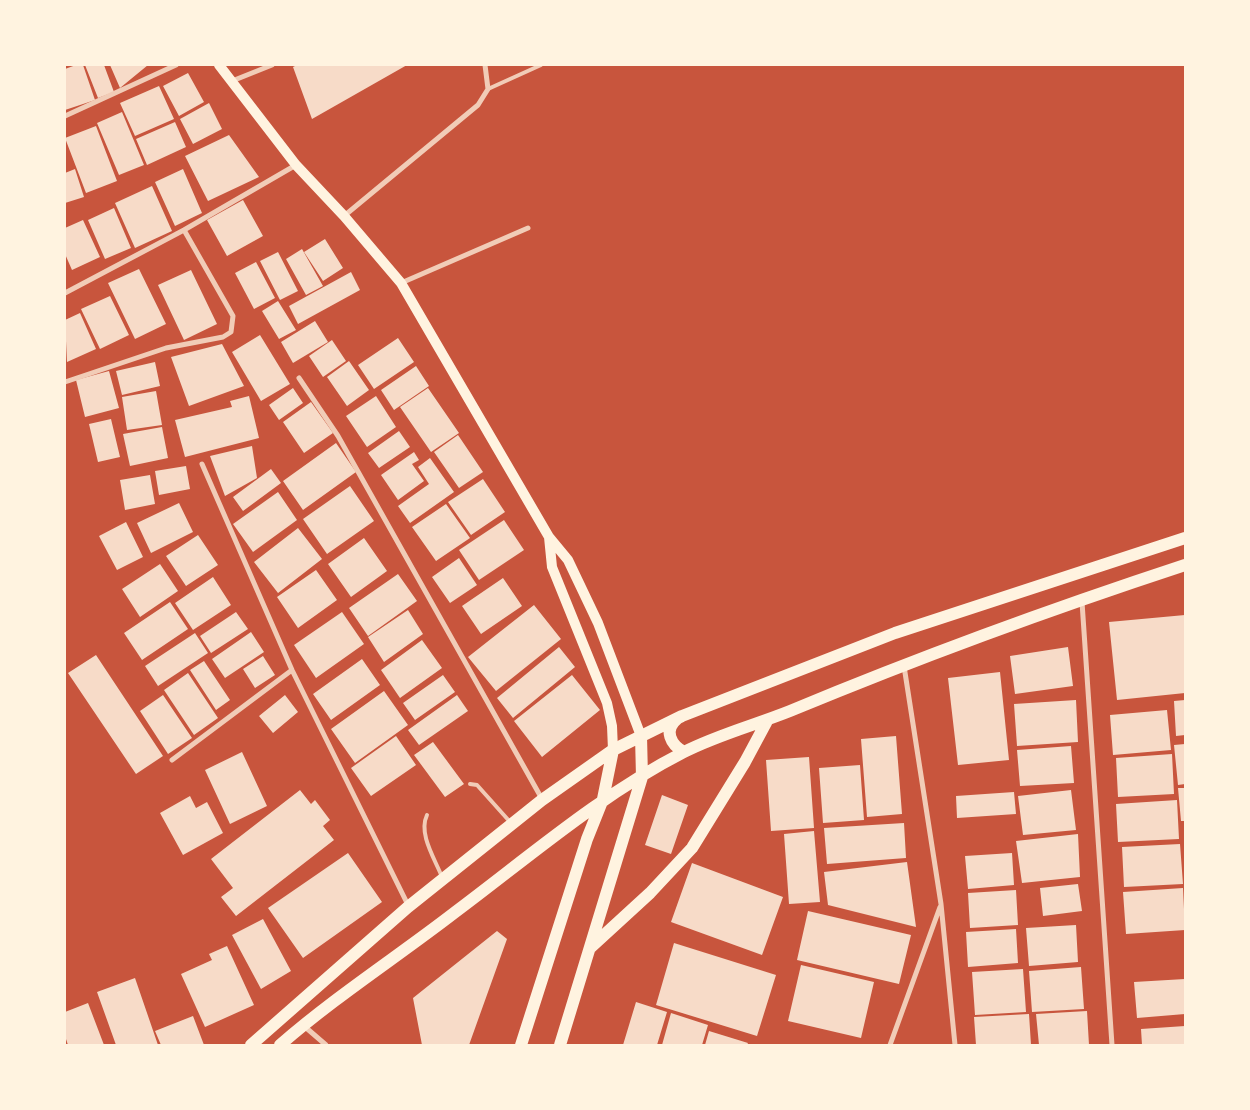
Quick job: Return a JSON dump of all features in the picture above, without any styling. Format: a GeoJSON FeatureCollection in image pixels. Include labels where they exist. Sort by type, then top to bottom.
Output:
{"type":"FeatureCollection","features":[{"type":"Feature","properties":{"kind":"main road"},"geometry":{"type":"LineString","coordinates":[[219,65],[296,165],[344,216],[401,283],[549,537],[568,560],[594,615],[642,736],[642,777],[560,1045]]}},
{"type":"Feature","properties":{"kind":"main road"},"geometry":{"type":"LineString","coordinates":[[521,1045],[587,839],[603,799],[613,750],[612,726],[607,703],[552,568],[549,537]]}},
{"type":"Feature","properties":{"kind":"main road"},"geometry":{"type":"LineString","coordinates":[[251,1045],[408,907],[542,800],[613,750],[682,716],[894,633],[1185,538]]}},
{"type":"Feature","properties":{"kind":"main road"},"geometry":{"type":"LineString","coordinates":[[280,1045],[303,1025],[603,799],[684,752],[767,721],[904,663],[1082,599],[1185,565]]}},
{"type":"Feature","properties":{"kind":"main road"},"geometry":{"type":"LineString","coordinates":[[682,716],[674,721],[669,729],[670,739],[675,747],[684,752]]}},
{"type":"Feature","properties":{"kind":"main road"},"geometry":{"type":"LineString","coordinates":[[590,948],[650,893],[692,848],[745,762],[767,721]]}},
{"type":"Feature","properties":{"kind":"street"},"geometry":{"type":"LineString","coordinates":[[65,116],[176,65]]}},
{"type":"Feature","properties":{"kind":"street"},"geometry":{"type":"LineString","coordinates":[[232,81],[272,65]]}},
{"type":"Feature","properties":{"kind":"street"},"geometry":{"type":"LineString","coordinates":[[344,216],[478,105],[488,89],[484,65]]}},
{"type":"Feature","properties":{"kind":"street"},"geometry":{"type":"LineString","coordinates":[[65,293],[184,230],[296,165]]}},
{"type":"Feature","properties":{"kind":"street"},"geometry":{"type":"LineString","coordinates":[[401,283],[528,228]]}},
{"type":"Feature","properties":{"kind":"street"},"geometry":{"type":"LineString","coordinates":[[65,382],[166,348],[223,337],[231,332],[233,316],[184,230]]}},
{"type":"Feature","properties":{"kind":"street"},"geometry":{"type":"LineString","coordinates":[[299,378],[338,436],[542,800]]}},
{"type":"Feature","properties":{"kind":"street"},"geometry":{"type":"LineString","coordinates":[[202,464],[292,670],[408,907]]}},
{"type":"Feature","properties":{"kind":"street"},"geometry":{"type":"LineString","coordinates":[[1082,599],[1112,1045]]}},
{"type":"Feature","properties":{"kind":"street"},"geometry":{"type":"LineString","coordinates":[[904,663],[941,904],[955,1045]]}},
{"type":"Feature","properties":{"kind":"street"},"geometry":{"type":"LineString","coordinates":[[172,760],[292,670]]}},
{"type":"Feature","properties":{"kind":"street"},"geometry":{"type":"LineString","coordinates":[[890,1045],[941,904]]}},
{"type":"Feature","properties":{"kind":"street"},"geometry":{"type":"LineString","coordinates":[[303,1025],[326,1045]]}},
{"type":"Feature","properties":{"kind":"lane"},"geometry":{"type":"LineString","coordinates":[[488,89],[541,65]]}},
{"type":"Feature","properties":{"kind":"lane"},"geometry":{"type":"LineString","coordinates":[[470,784],[476,785],[512,824]]}},
{"type":"Feature","properties":{"kind":"lane"},"geometry":{"type":"LineString","coordinates":[[427,815],[424,822],[424,831],[443,879]]}},
{"type":"Feature","properties":{"kind":"building"},"geometry":{"type":"Polygon","coordinates":[[[76,65],[83,65],[95,100],[65,110],[65,69],[76,65]]]}},
{"type":"Feature","properties":{"kind":"building"},"geometry":{"type":"Polygon","coordinates":[[[85,65],[104,65],[114,92],[98,98],[85,65]]]}},
{"type":"Feature","properties":{"kind":"building"},"geometry":{"type":"Polygon","coordinates":[[[110,65],[148,65],[120,88],[110,65]]]}},
{"type":"Feature","properties":{"kind":"building"},"geometry":{"type":"Polygon","coordinates":[[[297,65],[407,65],[312,119],[293,67],[297,65]]]}},
{"type":"Feature","properties":{"kind":"building"},"geometry":{"type":"Polygon","coordinates":[[[188,73],[204,102],[179,116],[163,86],[188,73]]]}},
{"type":"Feature","properties":{"kind":"building"},"geometry":{"type":"Polygon","coordinates":[[[159,86],[174,119],[135,136],[120,103],[159,86]]]}},
{"type":"Feature","properties":{"kind":"building"},"geometry":{"type":"Polygon","coordinates":[[[209,103],[222,129],[193,144],[180,119],[209,103]]]}},
{"type":"Feature","properties":{"kind":"building"},"geometry":{"type":"Polygon","coordinates":[[[122,112],[144,165],[119,175],[97,123],[122,112]]]}},
{"type":"Feature","properties":{"kind":"building"},"geometry":{"type":"Polygon","coordinates":[[[175,122],[186,147],[147,165],[136,139],[175,122]]]}},
{"type":"Feature","properties":{"kind":"building"},"geometry":{"type":"Polygon","coordinates":[[[96,126],[117,181],[86,193],[65,138],[96,126]]]}},
{"type":"Feature","properties":{"kind":"building"},"geometry":{"type":"Polygon","coordinates":[[[229,135],[259,177],[208,201],[185,156],[229,135]]]}},
{"type":"Feature","properties":{"kind":"building"},"geometry":{"type":"Polygon","coordinates":[[[75,169],[84,197],[65,203],[65,173],[75,169]]]}},
{"type":"Feature","properties":{"kind":"building"},"geometry":{"type":"Polygon","coordinates":[[[183,169],[202,213],[175,226],[155,182],[183,169]]]}},
{"type":"Feature","properties":{"kind":"building"},"geometry":{"type":"Polygon","coordinates":[[[152,186],[172,231],[135,248],[115,203],[152,186]]]}},
{"type":"Feature","properties":{"kind":"building"},"geometry":{"type":"Polygon","coordinates":[[[243,200],[263,236],[227,256],[207,220],[243,200]]]}},
{"type":"Feature","properties":{"kind":"building"},"geometry":{"type":"Polygon","coordinates":[[[114,208],[131,248],[105,259],[88,220],[114,208]]]}},
{"type":"Feature","properties":{"kind":"building"},"geometry":{"type":"Polygon","coordinates":[[[83,220],[100,257],[72,270],[65,254],[65,228],[83,220]]]}},
{"type":"Feature","properties":{"kind":"building"},"geometry":{"type":"Polygon","coordinates":[[[325,239],[343,268],[323,281],[304,252],[325,239]]]}},
{"type":"Feature","properties":{"kind":"building"},"geometry":{"type":"Polygon","coordinates":[[[302,249],[323,286],[306,295],[286,259],[302,249]]]}},
{"type":"Feature","properties":{"kind":"building"},"geometry":{"type":"Polygon","coordinates":[[[278,252],[298,291],[280,300],[260,261],[278,252]]]}},
{"type":"Feature","properties":{"kind":"building"},"geometry":{"type":"Polygon","coordinates":[[[256,262],[275,298],[254,309],[235,273],[256,262]]]}},
{"type":"Feature","properties":{"kind":"building"},"geometry":{"type":"Polygon","coordinates":[[[139,269],[166,324],[135,339],[108,283],[139,269]]]}},
{"type":"Feature","properties":{"kind":"building"},"geometry":{"type":"Polygon","coordinates":[[[191,270],[217,324],[184,340],[158,285],[191,270]]]}},
{"type":"Feature","properties":{"kind":"building"},"geometry":{"type":"Polygon","coordinates":[[[351,272],[360,290],[298,324],[289,306],[351,272]]]}},
{"type":"Feature","properties":{"kind":"building"},"geometry":{"type":"Polygon","coordinates":[[[110,296],[129,335],[100,349],[81,309],[110,296]]]}},
{"type":"Feature","properties":{"kind":"building"},"geometry":{"type":"Polygon","coordinates":[[[278,301],[296,330],[279,339],[262,311],[278,301]]]}},
{"type":"Feature","properties":{"kind":"building"},"geometry":{"type":"Polygon","coordinates":[[[80,313],[96,349],[67,362],[65,320],[80,313]]]}},
{"type":"Feature","properties":{"kind":"building"},"geometry":{"type":"Polygon","coordinates":[[[315,321],[328,342],[293,363],[281,342],[315,321]]]}},
{"type":"Feature","properties":{"kind":"building"},"geometry":{"type":"Polygon","coordinates":[[[260,335],[290,384],[261,401],[232,352],[260,335]]]}},
{"type":"Feature","properties":{"kind":"building"},"geometry":{"type":"Polygon","coordinates":[[[398,338],[414,362],[374,389],[358,365],[398,338]]]}},
{"type":"Feature","properties":{"kind":"building"},"geometry":{"type":"Polygon","coordinates":[[[332,340],[346,361],[323,377],[309,356],[332,340]]]}},
{"type":"Feature","properties":{"kind":"building"},"geometry":{"type":"Polygon","coordinates":[[[222,344],[244,386],[189,406],[171,357],[222,344]]]}},
{"type":"Feature","properties":{"kind":"building"},"geometry":{"type":"Polygon","coordinates":[[[349,361],[369,390],[347,406],[327,377],[349,361]]]}},
{"type":"Feature","properties":{"kind":"building"},"geometry":{"type":"Polygon","coordinates":[[[155,362],[160,386],[122,395],[116,371],[155,362]]]}},
{"type":"Feature","properties":{"kind":"building"},"geometry":{"type":"Polygon","coordinates":[[[416,366],[429,386],[394,410],[381,390],[416,366]]]}},
{"type":"Feature","properties":{"kind":"building"},"geometry":{"type":"Polygon","coordinates":[[[109,371],[119,408],[85,417],[76,380],[109,371]]]}},
{"type":"Feature","properties":{"kind":"building"},"geometry":{"type":"Polygon","coordinates":[[[293,388],[303,403],[279,420],[269,405],[293,388]]]}},
{"type":"Feature","properties":{"kind":"building"},"geometry":{"type":"Polygon","coordinates":[[[428,388],[459,433],[431,452],[400,407],[428,388]]]}},
{"type":"Feature","properties":{"kind":"building"},"geometry":{"type":"Polygon","coordinates":[[[156,391],[162,425],[127,430],[122,397],[156,391]]]}},
{"type":"Feature","properties":{"kind":"building"},"geometry":{"type":"Polygon","coordinates":[[[249,396],[259,438],[185,457],[175,420],[232,407],[230,401],[249,396]]]}},
{"type":"Feature","properties":{"kind":"building"},"geometry":{"type":"Polygon","coordinates":[[[376,396],[396,427],[367,447],[346,416],[376,396]]]}},
{"type":"Feature","properties":{"kind":"building"},"geometry":{"type":"Polygon","coordinates":[[[311,402],[333,433],[304,453],[283,422],[311,402]]]}},
{"type":"Feature","properties":{"kind":"building"},"geometry":{"type":"Polygon","coordinates":[[[111,419],[120,457],[98,462],[89,424],[111,419]]]}},
{"type":"Feature","properties":{"kind":"building"},"geometry":{"type":"Polygon","coordinates":[[[162,427],[168,458],[130,466],[123,434],[162,427]]]}},
{"type":"Feature","properties":{"kind":"building"},"geometry":{"type":"Polygon","coordinates":[[[399,431],[410,447],[379,468],[368,453],[399,431]]]}},
{"type":"Feature","properties":{"kind":"building"},"geometry":{"type":"Polygon","coordinates":[[[458,435],[483,472],[459,488],[434,452],[458,435]]]}},
{"type":"Feature","properties":{"kind":"building"},"geometry":{"type":"Polygon","coordinates":[[[336,443],[356,472],[303,510],[283,481],[336,443]]]}},
{"type":"Feature","properties":{"kind":"building"},"geometry":{"type":"Polygon","coordinates":[[[252,446],[257,478],[225,496],[210,456],[252,446]]]}},
{"type":"Feature","properties":{"kind":"building"},"geometry":{"type":"Polygon","coordinates":[[[414,452],[419,460],[412,464],[424,481],[398,500],[381,475],[414,452]]]}},
{"type":"Feature","properties":{"kind":"building"},"geometry":{"type":"Polygon","coordinates":[[[430,458],[454,492],[410,523],[398,506],[429,484],[418,467],[430,458]]]}},
{"type":"Feature","properties":{"kind":"building"},"geometry":{"type":"Polygon","coordinates":[[[186,466],[190,489],[159,495],[155,471],[186,466]]]}},
{"type":"Feature","properties":{"kind":"building"},"geometry":{"type":"Polygon","coordinates":[[[271,469],[281,483],[243,511],[233,497],[271,469]]]}},
{"type":"Feature","properties":{"kind":"building"},"geometry":{"type":"Polygon","coordinates":[[[150,475],[155,504],[125,510],[120,480],[150,475]]]}},
{"type":"Feature","properties":{"kind":"building"},"geometry":{"type":"Polygon","coordinates":[[[483,479],[505,512],[471,535],[448,502],[483,479]]]}},
{"type":"Feature","properties":{"kind":"building"},"geometry":{"type":"Polygon","coordinates":[[[350,486],[374,521],[327,554],[303,519],[350,486]]]}},
{"type":"Feature","properties":{"kind":"building"},"geometry":{"type":"Polygon","coordinates":[[[278,492],[297,520],[253,552],[233,524],[278,492]]]}},
{"type":"Feature","properties":{"kind":"building"},"geometry":{"type":"Polygon","coordinates":[[[179,503],[193,532],[151,553],[137,523],[179,503]]]}},
{"type":"Feature","properties":{"kind":"building"},"geometry":{"type":"Polygon","coordinates":[[[446,504],[470,538],[436,561],[412,527],[446,504]]]}},
{"type":"Feature","properties":{"kind":"building"},"geometry":{"type":"Polygon","coordinates":[[[504,520],[524,550],[479,580],[459,550],[504,520]]]}},
{"type":"Feature","properties":{"kind":"building"},"geometry":{"type":"Polygon","coordinates":[[[126,522],[143,557],[117,570],[99,536],[126,522]]]}},
{"type":"Feature","properties":{"kind":"building"},"geometry":{"type":"Polygon","coordinates":[[[298,528],[322,559],[278,593],[254,562],[298,528]]]}},
{"type":"Feature","properties":{"kind":"building"},"geometry":{"type":"Polygon","coordinates":[[[198,535],[218,565],[186,586],[166,556],[198,535]]]}},
{"type":"Feature","properties":{"kind":"building"},"geometry":{"type":"Polygon","coordinates":[[[364,538],[387,571],[351,597],[328,564],[364,538]]]}},
{"type":"Feature","properties":{"kind":"building"},"geometry":{"type":"Polygon","coordinates":[[[459,558],[477,585],[450,603],[432,577],[459,558]]]}},
{"type":"Feature","properties":{"kind":"building"},"geometry":{"type":"Polygon","coordinates":[[[160,564],[178,591],[140,617],[122,589],[160,564]]]}},
{"type":"Feature","properties":{"kind":"building"},"geometry":{"type":"Polygon","coordinates":[[[316,570],[337,600],[298,628],[277,597],[316,570]]]}},
{"type":"Feature","properties":{"kind":"building"},"geometry":{"type":"Polygon","coordinates":[[[398,574],[417,601],[368,636],[349,608],[398,574]]]}},
{"type":"Feature","properties":{"kind":"building"},"geometry":{"type":"Polygon","coordinates":[[[213,577],[231,605],[193,630],[175,603],[213,577]]]}},
{"type":"Feature","properties":{"kind":"building"},"geometry":{"type":"Polygon","coordinates":[[[503,578],[522,606],[481,634],[462,606],[503,578]]]}},
{"type":"Feature","properties":{"kind":"building"},"geometry":{"type":"Polygon","coordinates":[[[170,602],[188,629],[142,660],[124,633],[170,602]]]}},
{"type":"Feature","properties":{"kind":"building"},"geometry":{"type":"Polygon","coordinates":[[[534,605],[561,639],[496,691],[468,657],[534,605]]]}},
{"type":"Feature","properties":{"kind":"building"},"geometry":{"type":"Polygon","coordinates":[[[408,610],[423,634],[384,662],[368,637],[408,610]]]}},
{"type":"Feature","properties":{"kind":"building"},"geometry":{"type":"Polygon","coordinates":[[[236,612],[248,629],[211,653],[200,636],[236,612]]]}},
{"type":"Feature","properties":{"kind":"building"},"geometry":{"type":"Polygon","coordinates":[[[342,612],[364,644],[316,678],[294,645],[342,612]]]}},
{"type":"Feature","properties":{"kind":"building"},"geometry":{"type":"Polygon","coordinates":[[[1185,615],[1185,693],[1117,700],[1109,622],[1185,615]]]}},
{"type":"Feature","properties":{"kind":"building"},"geometry":{"type":"Polygon","coordinates":[[[251,632],[264,652],[225,678],[212,659],[251,632]]]}},
{"type":"Feature","properties":{"kind":"building"},"geometry":{"type":"Polygon","coordinates":[[[195,633],[208,653],[158,686],[145,666],[195,633]]]}},
{"type":"Feature","properties":{"kind":"building"},"geometry":{"type":"Polygon","coordinates":[[[422,640],[442,668],[400,698],[381,670],[422,640]]]}},
{"type":"Feature","properties":{"kind":"building"},"geometry":{"type":"Polygon","coordinates":[[[559,647],[575,667],[513,718],[497,698],[559,647]]]}},
{"type":"Feature","properties":{"kind":"building"},"geometry":{"type":"Polygon","coordinates":[[[1068,647],[1073,686],[1015,694],[1010,656],[1068,647]]]}},
{"type":"Feature","properties":{"kind":"building"},"geometry":{"type":"Polygon","coordinates":[[[96,655],[163,756],[136,774],[68,673],[96,655]]]}},
{"type":"Feature","properties":{"kind":"building"},"geometry":{"type":"Polygon","coordinates":[[[263,656],[275,675],[255,688],[243,669],[263,656]]]}},
{"type":"Feature","properties":{"kind":"building"},"geometry":{"type":"Polygon","coordinates":[[[362,659],[380,685],[331,720],[313,694],[362,659]]]}},
{"type":"Feature","properties":{"kind":"building"},"geometry":{"type":"Polygon","coordinates":[[[204,661],[230,700],[216,710],[190,670],[204,661]]]}},
{"type":"Feature","properties":{"kind":"building"},"geometry":{"type":"Polygon","coordinates":[[[1000,672],[1009,760],[958,765],[948,678],[1000,672]]]}},
{"type":"Feature","properties":{"kind":"building"},"geometry":{"type":"Polygon","coordinates":[[[188,673],[218,718],[194,735],[164,690],[188,673]]]}},
{"type":"Feature","properties":{"kind":"building"},"geometry":{"type":"Polygon","coordinates":[[[443,675],[455,692],[415,720],[403,703],[443,675]]]}},
{"type":"Feature","properties":{"kind":"building"},"geometry":{"type":"Polygon","coordinates":[[[572,675],[600,710],[542,757],[514,721],[572,675]]]}},
{"type":"Feature","properties":{"kind":"building"},"geometry":{"type":"Polygon","coordinates":[[[384,691],[408,725],[355,763],[331,729],[384,691]]]}},
{"type":"Feature","properties":{"kind":"building"},"geometry":{"type":"Polygon","coordinates":[[[163,695],[192,738],[168,754],[140,711],[163,695]]]}},
{"type":"Feature","properties":{"kind":"building"},"geometry":{"type":"Polygon","coordinates":[[[285,695],[298,712],[273,733],[259,716],[285,695]]]}},
{"type":"Feature","properties":{"kind":"building"},"geometry":{"type":"Polygon","coordinates":[[[457,695],[468,711],[419,745],[408,730],[457,695]]]}},
{"type":"Feature","properties":{"kind":"building"},"geometry":{"type":"Polygon","coordinates":[[[1076,700],[1078,742],[1017,746],[1014,704],[1076,700]]]}},
{"type":"Feature","properties":{"kind":"building"},"geometry":{"type":"Polygon","coordinates":[[[1185,700],[1185,735],[1176,736],[1174,701],[1185,700]]]}},
{"type":"Feature","properties":{"kind":"building"},"geometry":{"type":"Polygon","coordinates":[[[1167,710],[1171,750],[1113,755],[1110,715],[1167,710]]]}},
{"type":"Feature","properties":{"kind":"building"},"geometry":{"type":"Polygon","coordinates":[[[396,736],[416,765],[371,796],[351,768],[396,736]]]}},
{"type":"Feature","properties":{"kind":"building"},"geometry":{"type":"Polygon","coordinates":[[[896,736],[902,814],[867,817],[861,739],[896,736]]]}},
{"type":"Feature","properties":{"kind":"building"},"geometry":{"type":"Polygon","coordinates":[[[433,742],[464,784],[445,797],[414,755],[433,742]]]}},
{"type":"Feature","properties":{"kind":"building"},"geometry":{"type":"Polygon","coordinates":[[[1185,744],[1185,784],[1178,785],[1174,745],[1185,744]]]}},
{"type":"Feature","properties":{"kind":"building"},"geometry":{"type":"Polygon","coordinates":[[[1071,746],[1074,783],[1020,786],[1017,750],[1071,746]]]}},
{"type":"Feature","properties":{"kind":"building"},"geometry":{"type":"Polygon","coordinates":[[[242,752],[267,806],[230,824],[205,770],[242,752]]]}},
{"type":"Feature","properties":{"kind":"building"},"geometry":{"type":"Polygon","coordinates":[[[1172,754],[1174,794],[1118,797],[1116,758],[1172,754]]]}},
{"type":"Feature","properties":{"kind":"building"},"geometry":{"type":"Polygon","coordinates":[[[809,757],[814,828],[771,831],[766,760],[809,757]]]}},
{"type":"Feature","properties":{"kind":"building"},"geometry":{"type":"Polygon","coordinates":[[[860,765],[864,820],[823,823],[819,768],[860,765]]]}},
{"type":"Feature","properties":{"kind":"building"},"geometry":{"type":"Polygon","coordinates":[[[1178,788],[1185,788],[1185,821],[1181,821],[1178,788]]]}},
{"type":"Feature","properties":{"kind":"building"},"geometry":{"type":"Polygon","coordinates":[[[300,790],[311,804],[315,800],[330,820],[323,826],[334,840],[236,916],[221,897],[233,888],[211,859],[300,790]]]}},
{"type":"Feature","properties":{"kind":"building"},"geometry":{"type":"Polygon","coordinates":[[[1071,790],[1076,830],[1023,835],[1018,796],[1071,790]]]}},
{"type":"Feature","properties":{"kind":"building"},"geometry":{"type":"Polygon","coordinates":[[[1014,792],[1016,814],[957,818],[956,796],[1014,792]]]}},
{"type":"Feature","properties":{"kind":"building"},"geometry":{"type":"Polygon","coordinates":[[[662,795],[688,805],[671,854],[645,845],[662,795]]]}},
{"type":"Feature","properties":{"kind":"building"},"geometry":{"type":"Polygon","coordinates":[[[190,796],[196,808],[207,802],[223,833],[183,855],[160,813],[190,796]]]}},
{"type":"Feature","properties":{"kind":"building"},"geometry":{"type":"Polygon","coordinates":[[[1177,800],[1179,839],[1118,842],[1116,804],[1177,800]]]}},
{"type":"Feature","properties":{"kind":"building"},"geometry":{"type":"Polygon","coordinates":[[[904,823],[906,858],[827,864],[824,828],[904,823]]]}},
{"type":"Feature","properties":{"kind":"building"},"geometry":{"type":"Polygon","coordinates":[[[814,831],[820,902],[789,904],[784,834],[814,831]]]}},
{"type":"Feature","properties":{"kind":"building"},"geometry":{"type":"Polygon","coordinates":[[[1078,834],[1080,877],[1022,883],[1016,841],[1078,834]]]}},
{"type":"Feature","properties":{"kind":"building"},"geometry":{"type":"Polygon","coordinates":[[[1180,844],[1183,884],[1124,887],[1122,847],[1180,844]]]}},
{"type":"Feature","properties":{"kind":"building"},"geometry":{"type":"Polygon","coordinates":[[[348,853],[382,902],[303,958],[268,908],[348,853]]]}},
{"type":"Feature","properties":{"kind":"building"},"geometry":{"type":"Polygon","coordinates":[[[1012,853],[1014,885],[968,889],[965,856],[1012,853]]]}},
{"type":"Feature","properties":{"kind":"building"},"geometry":{"type":"Polygon","coordinates":[[[907,862],[916,927],[828,905],[824,872],[907,862]]]}},
{"type":"Feature","properties":{"kind":"building"},"geometry":{"type":"Polygon","coordinates":[[[692,863],[783,897],[762,955],[671,922],[692,863]]]}},
{"type":"Feature","properties":{"kind":"building"},"geometry":{"type":"Polygon","coordinates":[[[1078,884],[1082,911],[1043,916],[1040,888],[1078,884]]]}},
{"type":"Feature","properties":{"kind":"building"},"geometry":{"type":"Polygon","coordinates":[[[1183,888],[1185,930],[1126,934],[1123,892],[1183,888]]]}},
{"type":"Feature","properties":{"kind":"building"},"geometry":{"type":"Polygon","coordinates":[[[1016,890],[1018,925],[970,928],[968,893],[1016,890]]]}},
{"type":"Feature","properties":{"kind":"building"},"geometry":{"type":"Polygon","coordinates":[[[808,911],[911,935],[899,984],[797,960],[808,911]]]}},
{"type":"Feature","properties":{"kind":"building"},"geometry":{"type":"Polygon","coordinates":[[[263,919],[291,971],[261,989],[232,935],[263,919]]]}},
{"type":"Feature","properties":{"kind":"building"},"geometry":{"type":"Polygon","coordinates":[[[1076,925],[1078,962],[1029,966],[1026,928],[1076,925]]]}},
{"type":"Feature","properties":{"kind":"building"},"geometry":{"type":"Polygon","coordinates":[[[1016,929],[1018,963],[968,967],[966,932],[1016,929]]]}},
{"type":"Feature","properties":{"kind":"building"},"geometry":{"type":"Polygon","coordinates":[[[497,931],[507,939],[469,1045],[422,1045],[413,998],[497,931]]]}},
{"type":"Feature","properties":{"kind":"building"},"geometry":{"type":"Polygon","coordinates":[[[674,943],[776,975],[757,1036],[656,1005],[674,943]]]}},
{"type":"Feature","properties":{"kind":"building"},"geometry":{"type":"Polygon","coordinates":[[[227,946],[254,1005],[205,1027],[181,974],[212,960],[209,954],[227,946]]]}},
{"type":"Feature","properties":{"kind":"building"},"geometry":{"type":"Polygon","coordinates":[[[801,965],[874,982],[861,1038],[788,1021],[801,965]]]}},
{"type":"Feature","properties":{"kind":"building"},"geometry":{"type":"Polygon","coordinates":[[[1081,967],[1084,1009],[1032,1012],[1029,971],[1081,967]]]}},
{"type":"Feature","properties":{"kind":"building"},"geometry":{"type":"Polygon","coordinates":[[[1023,969],[1026,1012],[975,1015],[972,972],[1023,969]]]}},
{"type":"Feature","properties":{"kind":"building"},"geometry":{"type":"Polygon","coordinates":[[[135,978],[158,1045],[116,1045],[97,992],[135,978]]]}},
{"type":"Feature","properties":{"kind":"building"},"geometry":{"type":"Polygon","coordinates":[[[1185,979],[1185,1014],[1137,1018],[1134,982],[1185,979]]]}},
{"type":"Feature","properties":{"kind":"building"},"geometry":{"type":"Polygon","coordinates":[[[636,1002],[667,1012],[657,1045],[623,1045],[636,1002]]]}},
{"type":"Feature","properties":{"kind":"building"},"geometry":{"type":"Polygon","coordinates":[[[88,1003],[104,1045],[68,1045],[65,1036],[65,1012],[88,1003]]]}},
{"type":"Feature","properties":{"kind":"building"},"geometry":{"type":"Polygon","coordinates":[[[1087,1011],[1089,1045],[1039,1045],[1036,1014],[1087,1011]]]}},
{"type":"Feature","properties":{"kind":"building"},"geometry":{"type":"Polygon","coordinates":[[[671,1013],[708,1025],[702,1045],[662,1045],[671,1013]]]}},
{"type":"Feature","properties":{"kind":"building"},"geometry":{"type":"Polygon","coordinates":[[[1029,1014],[1031,1045],[976,1045],[974,1017],[1029,1014]]]}},
{"type":"Feature","properties":{"kind":"building"},"geometry":{"type":"Polygon","coordinates":[[[193,1016],[204,1045],[161,1045],[155,1031],[193,1016]]]}},
{"type":"Feature","properties":{"kind":"building"},"geometry":{"type":"Polygon","coordinates":[[[1185,1026],[1185,1045],[1142,1045],[1141,1029],[1185,1026]]]}},
{"type":"Feature","properties":{"kind":"building"},"geometry":{"type":"Polygon","coordinates":[[[709,1031],[748,1043],[747,1045],[705,1045],[709,1031]]]}}]}
